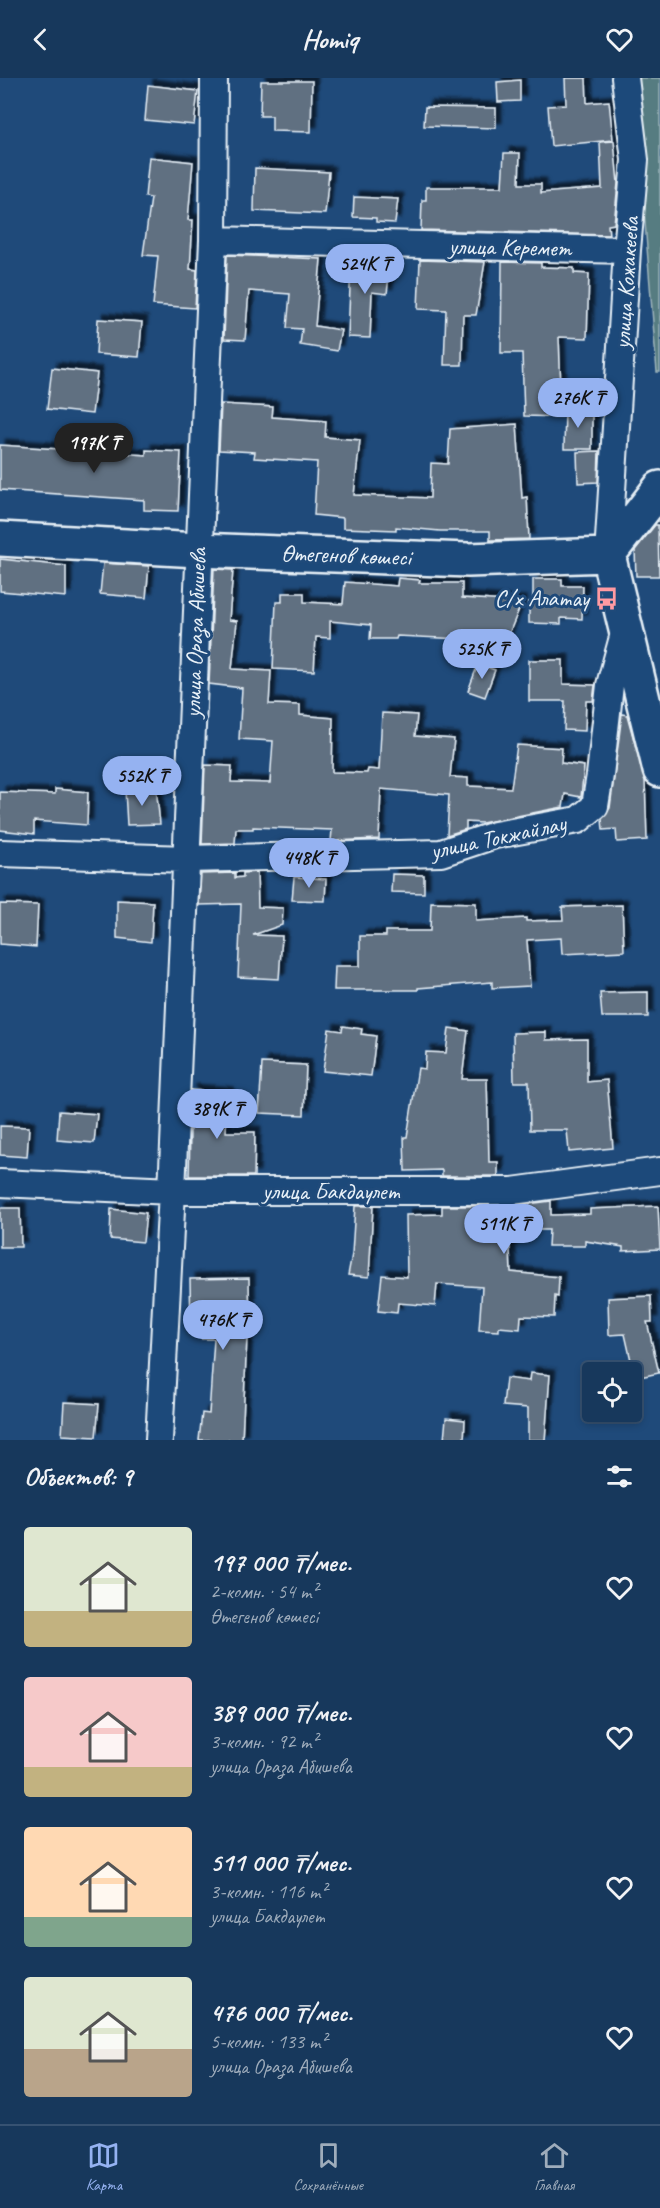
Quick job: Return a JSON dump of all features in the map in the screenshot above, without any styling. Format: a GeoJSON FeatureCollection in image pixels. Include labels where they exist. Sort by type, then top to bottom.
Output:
{"type":"FeatureCollection","features":[{"type":"Feature","properties":{"kind":"street","name":"улица Ораза Абишева"},"geometry":{"type":"LineString","coordinates":[[159,1440],[187,859],[198,550],[213,240],[214,78]]}},
{"type":"Feature","properties":{"kind":"street","name":"улица Кожакеева"},"geometry":{"type":"LineString","coordinates":[[625,78],[635,160],[627,250],[608,555],[660,770]]}},
{"type":"Feature","properties":{"kind":"street","name":"улица Керемет"},"geometry":{"type":"LineString","coordinates":[[213,240],[627,250]]}},
{"type":"Feature","properties":{"kind":"street"},"geometry":{"type":"LineString","coordinates":[[608,555],[660,488]]}},
{"type":"Feature","properties":{"kind":"street","name":"Өтегенов көшесі"},"geometry":{"type":"LineString","coordinates":[[0,539],[198,550],[468,560],[608,555]]}},
{"type":"Feature","properties":{"kind":"street","name":"улица Токжайлау"},"geometry":{"type":"LineString","coordinates":[[0,852],[187,859],[441,853],[495,835],[578,820],[595,806],[610,686],[625,630]]}},
{"type":"Feature","properties":{"kind":"street","name":"улица Бакдаулет"},"geometry":{"type":"LineString","coordinates":[[0,1183],[172,1191],[512,1191],[660,1171]]}},
{"type":"Feature","properties":{"kind":"green space"},"geometry":{"type":"Polygon","coordinates":[[[630,78],[660,78],[660,372],[657,372],[640,160],[630,78]]]}},
{"type":"Feature","properties":{"kind":"building"},"geometry":{"type":"Polygon","coordinates":[[[565,78],[586,78],[587,103],[609,101],[613,140],[551,146],[548,106],[566,105],[565,78]]]}},
{"type":"Feature","properties":{"kind":"building"},"geometry":{"type":"Polygon","coordinates":[[[520,80],[520,101],[498,102],[497,82],[520,80]]]}},
{"type":"Feature","properties":{"kind":"building"},"geometry":{"type":"Polygon","coordinates":[[[261,81],[312,81],[311,132],[272,131],[272,116],[260,116],[261,81]]]}},
{"type":"Feature","properties":{"kind":"building"},"geometry":{"type":"Polygon","coordinates":[[[148,85],[198,91],[194,125],[145,120],[148,85]]]}},
{"type":"Feature","properties":{"kind":"building"},"geometry":{"type":"Polygon","coordinates":[[[425,107],[496,108],[496,128],[424,126],[425,107]]]}},
{"type":"Feature","properties":{"kind":"building"},"geometry":{"type":"Polygon","coordinates":[[[614,141],[618,183],[614,224],[608,225],[609,235],[421,230],[422,200],[426,200],[426,187],[502,187],[504,153],[520,153],[519,184],[541,184],[541,193],[602,188],[600,142],[614,141]]]}},
{"type":"Feature","properties":{"kind":"building"},"geometry":{"type":"Polygon","coordinates":[[[149,157],[193,162],[188,220],[193,220],[190,269],[197,270],[195,308],[153,305],[158,256],[143,255],[151,198],[145,197],[149,157]]]}},
{"type":"Feature","properties":{"kind":"building"},"geometry":{"type":"Polygon","coordinates":[[[255,168],[329,172],[325,214],[254,211],[255,168]]]}},
{"type":"Feature","properties":{"kind":"building"},"geometry":{"type":"Polygon","coordinates":[[[354,197],[398,199],[395,223],[376,222],[376,218],[353,217],[354,197]]]}},
{"type":"Feature","properties":{"kind":"building"},"geometry":{"type":"Polygon","coordinates":[[[227,255],[321,259],[315,326],[341,330],[337,351],[300,345],[302,329],[287,328],[290,294],[249,291],[245,340],[224,339],[227,255]]]}},
{"type":"Feature","properties":{"kind":"building"},"geometry":{"type":"Polygon","coordinates":[[[420,260],[485,262],[476,315],[463,315],[462,365],[444,365],[446,310],[418,309],[420,260]]]}},
{"type":"Feature","properties":{"kind":"building"},"geometry":{"type":"Polygon","coordinates":[[[351,262],[390,265],[387,294],[372,292],[370,338],[348,337],[351,262]]]}},
{"type":"Feature","properties":{"kind":"building"},"geometry":{"type":"Polygon","coordinates":[[[502,262],[541,263],[541,267],[574,268],[574,273],[589,274],[587,338],[559,337],[562,417],[524,416],[522,353],[501,353],[502,262]]]}},
{"type":"Feature","properties":{"kind":"building"},"geometry":{"type":"Polygon","coordinates":[[[98,319],[142,322],[139,357],[96,354],[98,319]]]}},
{"type":"Feature","properties":{"kind":"building"},"geometry":{"type":"Polygon","coordinates":[[[52,368],[97,373],[92,414],[47,409],[52,368]]]}},
{"type":"Feature","properties":{"kind":"building"},"geometry":{"type":"Polygon","coordinates":[[[221,404],[273,407],[272,417],[326,421],[325,437],[360,440],[354,495],[430,498],[431,463],[448,464],[450,429],[517,424],[522,498],[527,497],[529,539],[490,540],[490,531],[440,531],[396,527],[396,530],[343,528],[343,518],[314,515],[317,462],[254,458],[255,452],[219,450],[221,404]]]}},
{"type":"Feature","properties":{"kind":"building"},"geometry":{"type":"Polygon","coordinates":[[[565,409],[592,409],[592,449],[564,449],[565,409]]]}},
{"type":"Feature","properties":{"kind":"building"},"geometry":{"type":"Polygon","coordinates":[[[0,445],[146,455],[146,450],[181,452],[178,511],[144,510],[144,500],[0,490],[0,445]]]}},
{"type":"Feature","properties":{"kind":"building"},"geometry":{"type":"Polygon","coordinates":[[[599,451],[598,482],[578,483],[577,452],[599,451]]]}},
{"type":"Feature","properties":{"kind":"building"},"geometry":{"type":"Polygon","coordinates":[[[655,525],[658,525],[659,576],[636,576],[635,550],[655,525]]]}},
{"type":"Feature","properties":{"kind":"building"},"geometry":{"type":"Polygon","coordinates":[[[0,559],[66,566],[66,597],[0,591],[0,559]]]}},
{"type":"Feature","properties":{"kind":"building"},"geometry":{"type":"Polygon","coordinates":[[[103,563],[149,566],[146,598],[100,594],[103,563]]]}},
{"type":"Feature","properties":{"kind":"building"},"geometry":{"type":"Polygon","coordinates":[[[214,569],[233,570],[229,620],[237,621],[232,669],[271,671],[269,704],[300,705],[300,715],[333,718],[332,772],[367,773],[368,769],[379,770],[382,713],[417,715],[415,736],[454,739],[450,777],[468,778],[468,786],[511,788],[517,745],[562,748],[561,763],[584,766],[581,797],[565,794],[563,807],[482,823],[466,822],[466,829],[447,835],[449,795],[381,789],[379,839],[331,841],[332,830],[253,827],[253,829],[236,829],[235,843],[202,844],[205,765],[232,766],[231,782],[270,783],[273,741],[239,739],[242,688],[209,684],[214,569]]]}},
{"type":"Feature","properties":{"kind":"building"},"geometry":{"type":"Polygon","coordinates":[[[398,578],[420,580],[419,583],[462,583],[462,598],[522,602],[506,641],[397,636],[396,639],[370,639],[371,625],[330,621],[330,638],[316,637],[314,671],[273,669],[276,602],[282,602],[282,593],[304,593],[304,602],[343,604],[345,582],[397,586],[398,578]]]}},
{"type":"Feature","properties":{"kind":"building"},"geometry":{"type":"Polygon","coordinates":[[[533,579],[562,579],[562,586],[583,586],[582,619],[561,618],[561,624],[529,623],[529,602],[533,602],[533,579]]]}},
{"type":"Feature","properties":{"kind":"building"},"geometry":{"type":"Polygon","coordinates":[[[529,660],[563,660],[563,684],[595,685],[593,701],[586,701],[585,731],[564,730],[565,701],[529,701],[529,660]]]}},
{"type":"Feature","properties":{"kind":"building"},"geometry":{"type":"Polygon","coordinates":[[[478,664],[495,670],[485,697],[468,691],[478,664]]]}},
{"type":"Feature","properties":{"kind":"building"},"geometry":{"type":"Polygon","coordinates":[[[622,714],[627,715],[645,780],[647,840],[617,842],[616,829],[603,830],[602,819],[610,808],[622,714]]]}},
{"type":"Feature","properties":{"kind":"building"},"geometry":{"type":"Polygon","coordinates":[[[156,787],[160,824],[127,825],[125,790],[156,787]]]}},
{"type":"Feature","properties":{"kind":"building"},"geometry":{"type":"Polygon","coordinates":[[[55,789],[88,792],[87,825],[34,821],[34,834],[0,830],[0,792],[55,794],[55,789]]]}},
{"type":"Feature","properties":{"kind":"building"},"geometry":{"type":"Polygon","coordinates":[[[257,872],[258,907],[283,908],[282,925],[253,935],[282,936],[279,979],[238,977],[241,904],[199,905],[201,874],[235,873],[235,878],[243,877],[243,873],[257,872]]]}},
{"type":"Feature","properties":{"kind":"building"},"geometry":{"type":"Polygon","coordinates":[[[392,874],[424,875],[424,893],[391,892],[392,874]]]}},
{"type":"Feature","properties":{"kind":"building"},"geometry":{"type":"Polygon","coordinates":[[[294,877],[326,879],[325,901],[292,900],[294,877]]]}},
{"type":"Feature","properties":{"kind":"building"},"geometry":{"type":"Polygon","coordinates":[[[117,900],[153,902],[151,942],[117,938],[117,900]]]}},
{"type":"Feature","properties":{"kind":"building"},"geometry":{"type":"Polygon","coordinates":[[[431,902],[476,903],[476,921],[526,918],[526,921],[563,920],[562,907],[622,905],[624,951],[562,954],[561,938],[527,940],[530,986],[492,988],[492,982],[418,988],[418,990],[334,990],[335,966],[360,966],[360,936],[386,936],[386,931],[430,931],[431,902]]]}},
{"type":"Feature","properties":{"kind":"building"},"geometry":{"type":"Polygon","coordinates":[[[0,904],[38,905],[36,947],[0,944],[0,904]]]}},
{"type":"Feature","properties":{"kind":"building"},"geometry":{"type":"Polygon","coordinates":[[[648,992],[648,1017],[602,1017],[600,993],[648,992]]]}},
{"type":"Feature","properties":{"kind":"building"},"geometry":{"type":"Polygon","coordinates":[[[343,1026],[362,1029],[361,1034],[376,1036],[371,1076],[323,1071],[329,1029],[342,1031],[343,1026]]]}},
{"type":"Feature","properties":{"kind":"building"},"geometry":{"type":"Polygon","coordinates":[[[449,1028],[468,1031],[462,1079],[487,1079],[489,1162],[498,1162],[498,1176],[442,1176],[442,1170],[405,1171],[404,1137],[407,1137],[418,1068],[425,1069],[426,1052],[446,1053],[449,1028]]]}},
{"type":"Feature","properties":{"kind":"building"},"geometry":{"type":"Polygon","coordinates":[[[546,1032],[546,1040],[587,1039],[587,1082],[607,1080],[613,1148],[569,1152],[567,1130],[530,1130],[529,1082],[514,1082],[513,1033],[546,1032]]]}},
{"type":"Feature","properties":{"kind":"building"},"geometry":{"type":"Polygon","coordinates":[[[262,1063],[306,1065],[304,1115],[259,1113],[262,1063]]]}},
{"type":"Feature","properties":{"kind":"building"},"geometry":{"type":"Polygon","coordinates":[[[191,1090],[228,1093],[226,1132],[255,1132],[254,1176],[189,1176],[191,1090]]]}},
{"type":"Feature","properties":{"kind":"building"},"geometry":{"type":"Polygon","coordinates":[[[59,1111],[97,1114],[94,1143],[57,1140],[59,1111]]]}},
{"type":"Feature","properties":{"kind":"building"},"geometry":{"type":"Polygon","coordinates":[[[0,1126],[29,1127],[27,1157],[0,1155],[0,1126]]]}},
{"type":"Feature","properties":{"kind":"building"},"geometry":{"type":"Polygon","coordinates":[[[551,1201],[551,1215],[590,1214],[590,1209],[658,1206],[660,1249],[623,1251],[623,1247],[585,1241],[585,1246],[548,1246],[549,1230],[509,1230],[511,1272],[559,1277],[554,1317],[521,1316],[520,1329],[499,1327],[499,1331],[479,1330],[482,1287],[437,1284],[435,1306],[398,1303],[397,1313],[378,1311],[382,1275],[407,1277],[406,1215],[442,1214],[442,1206],[512,1206],[551,1201]]]}},
{"type":"Feature","properties":{"kind":"building"},"geometry":{"type":"Polygon","coordinates":[[[355,1206],[373,1206],[369,1277],[348,1275],[352,1254],[355,1206]]]}},
{"type":"Feature","properties":{"kind":"building"},"geometry":{"type":"Polygon","coordinates":[[[0,1208],[20,1208],[21,1247],[0,1247],[0,1208]]]}},
{"type":"Feature","properties":{"kind":"building"},"geometry":{"type":"Polygon","coordinates":[[[111,1209],[146,1213],[143,1242],[110,1239],[111,1209]]]}},
{"type":"Feature","properties":{"kind":"building"},"geometry":{"type":"Polygon","coordinates":[[[249,1278],[250,1338],[247,1338],[242,1440],[199,1440],[202,1413],[209,1414],[214,1339],[201,1339],[201,1333],[195,1333],[195,1329],[191,1329],[190,1279],[249,1278]]]}},
{"type":"Feature","properties":{"kind":"building"},"geometry":{"type":"Polygon","coordinates":[[[651,1296],[652,1322],[647,1322],[659,1373],[642,1377],[642,1362],[631,1362],[625,1334],[609,1335],[608,1298],[651,1296]]]}},
{"type":"Feature","properties":{"kind":"building"},"geometry":{"type":"Polygon","coordinates":[[[530,1373],[550,1375],[545,1440],[528,1440],[528,1408],[503,1406],[506,1378],[529,1381],[530,1373]]]}},
{"type":"Feature","properties":{"kind":"building"},"geometry":{"type":"Polygon","coordinates":[[[64,1402],[99,1404],[96,1437],[62,1435],[64,1402]]]}},
{"type":"Feature","properties":{"kind":"building"},"geometry":{"type":"Polygon","coordinates":[[[446,1418],[465,1420],[464,1440],[444,1440],[446,1418]]]}},
{"type":"Feature","properties":{"kind":"place","name":"С/х Алатау"},"geometry":{"type":"Point","coordinates":[607,598]}}]}
